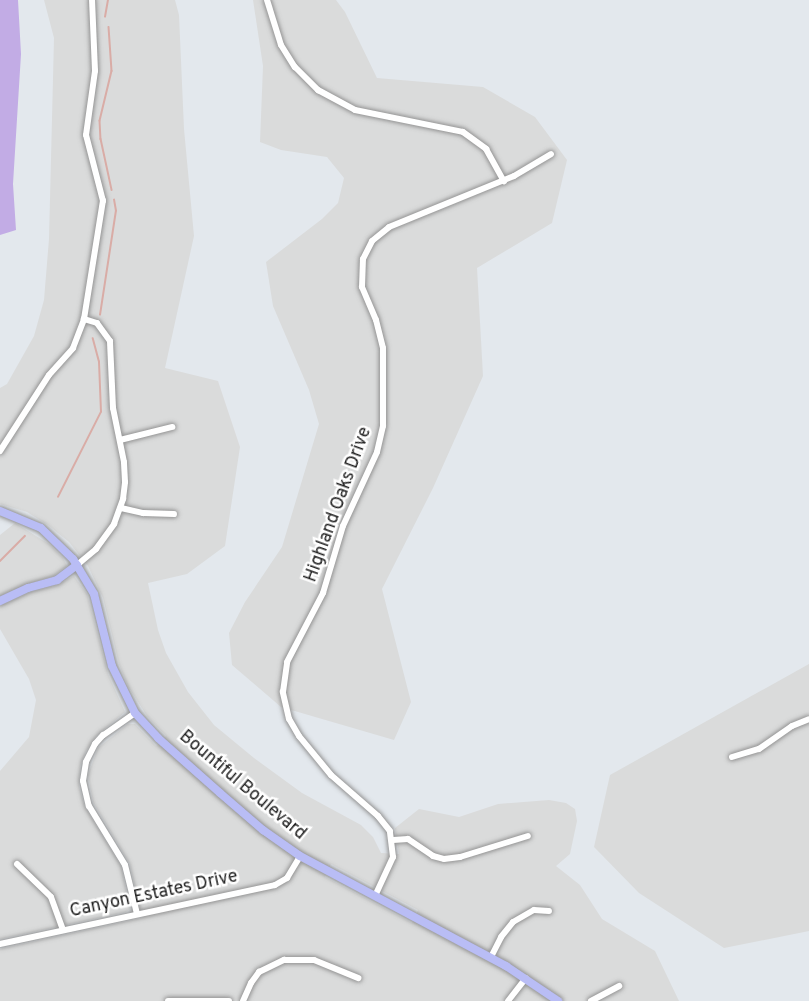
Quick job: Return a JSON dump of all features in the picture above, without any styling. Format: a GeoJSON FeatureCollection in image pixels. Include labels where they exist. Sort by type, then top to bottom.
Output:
{"type":"FeatureCollection","features":[{"type":"Feature","properties":{"kind":"main road","name":"Bountiful Boulevard"},"geometry":{"type":"LineString","coordinates":[[0,511],[41,528],[65,550],[77,565],[94,594],[117,678],[135,713],[158,738],[255,823],[300,856],[490,957],[526,978],[558,1001]]}},
{"type":"Feature","properties":{"kind":"main road"},"geometry":{"type":"LineString","coordinates":[[0,601],[28,588],[57,580],[77,565]]}},
{"type":"Feature","properties":{"kind":"street"},"geometry":{"type":"LineString","coordinates":[[0,451],[49,375],[73,348],[84,319],[103,201],[86,135],[94,78],[92,0]]}},
{"type":"Feature","properties":{"kind":"street"},"geometry":{"type":"LineString","coordinates":[[267,0],[273,27],[285,53],[300,73],[318,90],[355,110],[463,132],[486,149],[504,181]]}},
{"type":"Feature","properties":{"kind":"street","name":"Highland Oaks Drive"},"geometry":{"type":"LineString","coordinates":[[393,840],[386,824],[340,784],[296,731],[284,702],[285,673],[290,655],[323,593],[343,526],[381,436],[383,348],[376,320],[362,287],[361,270],[365,253],[376,237],[388,227],[504,181],[551,154]]}},
{"type":"Feature","properties":{"kind":"street"},"geometry":{"type":"LineString","coordinates":[[77,565],[106,537],[121,508],[125,472],[112,399],[110,341],[97,323],[84,319]]}},
{"type":"Feature","properties":{"kind":"street"},"geometry":{"type":"LineString","coordinates":[[120,440],[172,428]]}},
{"type":"Feature","properties":{"kind":"street"},"geometry":{"type":"LineString","coordinates":[[121,508],[143,513],[174,514]]}},
{"type":"Feature","properties":{"kind":"street"},"geometry":{"type":"LineString","coordinates":[[135,713],[95,744],[86,762],[83,782],[89,806],[125,865],[137,914]]}},
{"type":"Feature","properties":{"kind":"street"},"geometry":{"type":"LineString","coordinates":[[732,757],[759,749],[792,726],[809,719]]}},
{"type":"Feature","properties":{"kind":"street"},"geometry":{"type":"LineString","coordinates":[[375,896],[393,857],[393,840],[408,839],[429,854],[444,859],[528,836]]}},
{"type":"Feature","properties":{"kind":"street","name":"Canyon Estates Drive"},"geometry":{"type":"LineString","coordinates":[[0,944],[279,883],[290,874],[300,856]]}},
{"type":"Feature","properties":{"kind":"street"},"geometry":{"type":"LineString","coordinates":[[17,864],[51,897],[63,930]]}},
{"type":"Feature","properties":{"kind":"street"},"geometry":{"type":"LineString","coordinates":[[490,957],[513,922],[528,912],[549,911]]}},
{"type":"Feature","properties":{"kind":"street"},"geometry":{"type":"LineString","coordinates":[[243,1001],[250,983],[259,972],[284,960],[314,960],[358,978]]}},
{"type":"Feature","properties":{"kind":"street"},"geometry":{"type":"LineString","coordinates":[[508,1001],[526,978]]}},
{"type":"Feature","properties":{"kind":"street"},"geometry":{"type":"LineString","coordinates":[[591,1001],[619,986]]}},
{"type":"Feature","properties":{"kind":"street"},"geometry":{"type":"LineString","coordinates":[[168,1001],[229,1001]]}},
{"type":"Feature","properties":{"kind":"shaded area"},"geometry":{"type":"Polygon","coordinates":[[[0,0],[18,0],[21,54],[13,184],[16,230],[0,235],[0,0]]]}},
{"type":"Feature","properties":{"kind":"shaded area"},"geometry":{"type":"Polygon","coordinates":[[[44,0],[175,0],[179,15],[184,129],[194,236],[165,368],[218,381],[240,447],[225,546],[187,574],[148,583],[158,630],[166,653],[188,692],[214,725],[254,758],[302,793],[361,825],[373,837],[381,853],[399,854],[395,828],[419,809],[459,817],[498,804],[549,800],[566,803],[575,809],[577,821],[570,854],[556,866],[580,885],[602,919],[655,951],[679,1001],[0,1001],[0,949],[142,918],[130,864],[93,802],[88,775],[98,748],[128,724],[135,724],[156,746],[166,736],[147,716],[128,686],[119,664],[103,598],[88,566],[69,542],[48,525],[27,512],[0,504],[0,388],[7,384],[34,336],[44,300],[49,239],[54,38],[44,0]],[[331,864],[325,877],[412,923],[418,910],[331,864]]]}},
{"type":"Feature","properties":{"kind":"shaded area"},"geometry":{"type":"Polygon","coordinates":[[[253,0],[336,0],[345,12],[377,78],[483,87],[535,117],[567,160],[552,223],[477,268],[483,376],[433,488],[382,589],[411,702],[394,740],[281,707],[232,665],[229,633],[245,602],[282,547],[319,424],[309,390],[273,306],[266,262],[322,219],[338,203],[344,178],[327,157],[281,150],[260,142],[263,66],[253,0]]]}},
{"type":"Feature","properties":{"kind":"shaded area"},"geometry":{"type":"Polygon","coordinates":[[[15,523],[49,544],[63,558],[67,566],[53,576],[0,596],[0,535],[15,523]]]}},
{"type":"Feature","properties":{"kind":"shaded area"},"geometry":{"type":"Polygon","coordinates":[[[74,576],[87,594],[108,674],[125,712],[96,736],[86,751],[80,766],[79,787],[85,807],[121,866],[130,909],[126,912],[0,939],[0,771],[29,737],[36,700],[29,679],[0,629],[0,606],[31,592],[55,586],[74,576]]]}},
{"type":"Feature","properties":{"kind":"shaded area"},"geometry":{"type":"Polygon","coordinates":[[[809,664],[809,931],[724,948],[639,893],[594,847],[610,775],[809,664]]]}},
{"type":"Feature","properties":{"kind":"waterway"},"geometry":{"type":"LineString","coordinates":[[105,17],[108,0]]}},
{"type":"Feature","properties":{"kind":"waterway"},"geometry":{"type":"LineString","coordinates":[[109,27],[112,71],[100,121],[101,139],[112,190]]}},
{"type":"Feature","properties":{"kind":"waterway"},"geometry":{"type":"LineString","coordinates":[[100,315],[116,211],[114,200]]}},
{"type":"Feature","properties":{"kind":"waterway"},"geometry":{"type":"LineString","coordinates":[[58,497],[101,412],[99,362],[93,339]]}},
{"type":"Feature","properties":{"kind":"waterway"},"geometry":{"type":"LineString","coordinates":[[0,561],[25,536]]}}]}
